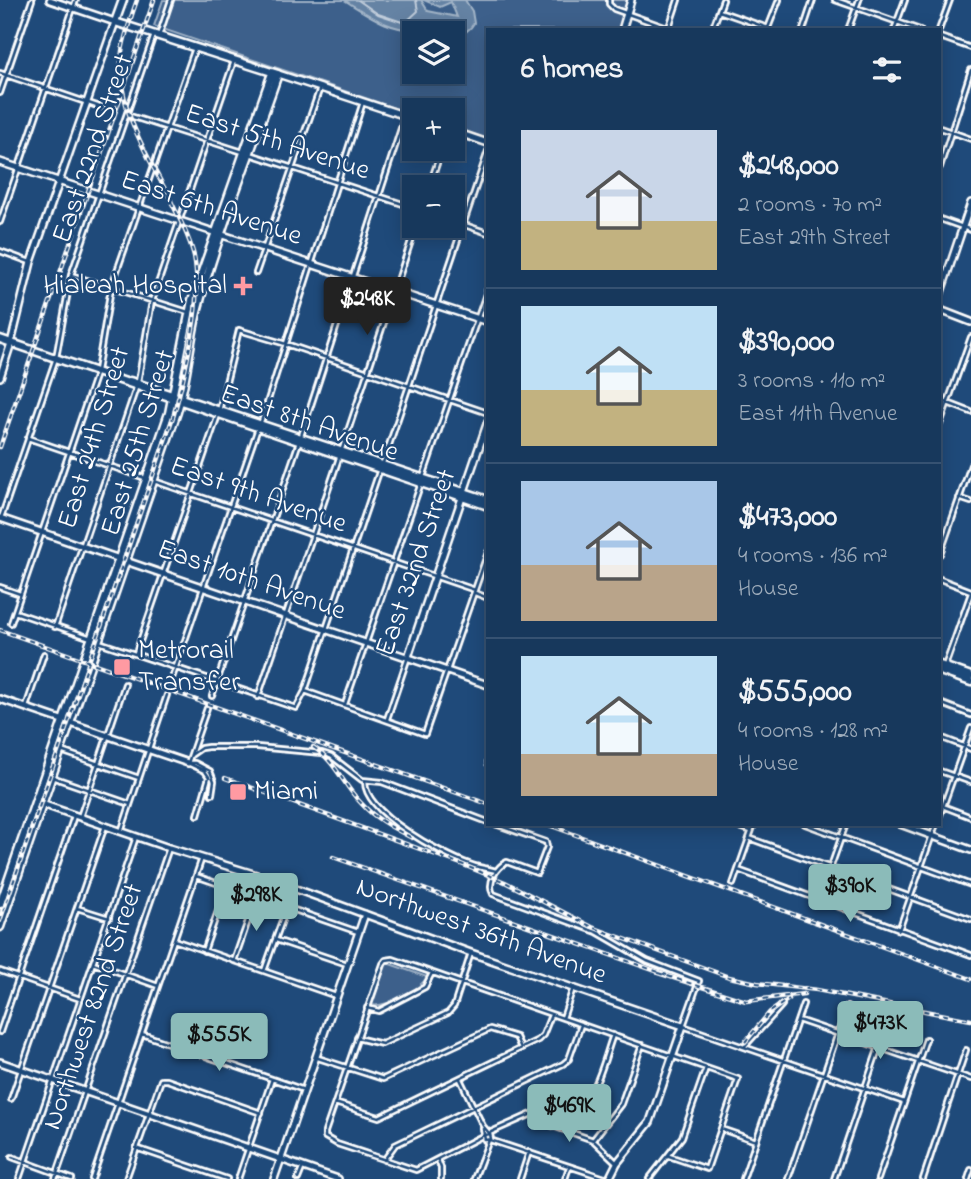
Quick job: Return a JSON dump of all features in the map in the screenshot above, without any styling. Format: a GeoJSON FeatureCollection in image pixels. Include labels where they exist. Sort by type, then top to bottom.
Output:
{"type":"FeatureCollection","features":[{"type":"Feature","properties":{"kind":"main road"},"geometry":{"type":"LineString","coordinates":[[123,0],[115,22],[275,74],[219,233],[195,289],[189,312],[177,398]]}},
{"type":"Feature","properties":{"kind":"main road","name":"East 25th Street"},"geometry":{"type":"LineString","coordinates":[[66,721],[177,398],[196,314],[219,233]]}},
{"type":"Feature","properties":{"kind":"main road","name":"East 8th Avenue"},"geometry":{"type":"LineString","coordinates":[[0,339],[341,453],[486,505]]}},
{"type":"Feature","properties":{"kind":"main road","name":"East 8th Avenue"},"geometry":{"type":"LineString","coordinates":[[462,495],[486,500]]}},
{"type":"Feature","properties":{"kind":"main road"},"geometry":{"type":"LineString","coordinates":[[942,669],[971,676]]}},
{"type":"Feature","properties":{"kind":"main road"},"geometry":{"type":"LineString","coordinates":[[942,669],[971,682]]}},
{"type":"Feature","properties":{"kind":"main road"},"geometry":{"type":"LineString","coordinates":[[0,927],[61,751],[66,721]]}},
{"type":"Feature","properties":{"kind":"main road"},"geometry":{"type":"LineString","coordinates":[[0,904],[66,721]]}},
{"type":"Feature","properties":{"kind":"street"},"geometry":{"type":"LineString","coordinates":[[0,93],[32,0]]}},
{"type":"Feature","properties":{"kind":"street"},"geometry":{"type":"LineString","coordinates":[[0,377],[32,262],[115,22],[50,0]]}},
{"type":"Feature","properties":{"kind":"street"},"geometry":{"type":"LineString","coordinates":[[0,222],[76,0]]}},
{"type":"Feature","properties":{"kind":"street","name":"East 22nd Street"},"geometry":{"type":"LineString","coordinates":[[0,518],[56,358],[71,275],[171,0]]}},
{"type":"Feature","properties":{"kind":"street"},"geometry":{"type":"LineString","coordinates":[[609,0],[614,9],[666,28]]}},
{"type":"Feature","properties":{"kind":"street"},"geometry":{"type":"LineString","coordinates":[[623,28],[631,0]]}},
{"type":"Feature","properties":{"kind":"street"},"geometry":{"type":"LineString","coordinates":[[669,28],[678,0]]}},
{"type":"Feature","properties":{"kind":"street"},"geometry":{"type":"LineString","coordinates":[[713,28],[723,0]]}},
{"type":"Feature","properties":{"kind":"street"},"geometry":{"type":"LineString","coordinates":[[768,28],[779,0]]}},
{"type":"Feature","properties":{"kind":"street"},"geometry":{"type":"LineString","coordinates":[[804,28],[813,0]]}},
{"type":"Feature","properties":{"kind":"street"},"geometry":{"type":"LineString","coordinates":[[835,0],[915,28]]}},
{"type":"Feature","properties":{"kind":"street"},"geometry":{"type":"LineString","coordinates":[[849,28],[859,0]]}},
{"type":"Feature","properties":{"kind":"street"},"geometry":{"type":"LineString","coordinates":[[895,28],[905,0]]}},
{"type":"Feature","properties":{"kind":"street"},"geometry":{"type":"LineString","coordinates":[[940,28],[950,0]]}},
{"type":"Feature","properties":{"kind":"street"},"geometry":{"type":"LineString","coordinates":[[719,11],[765,28]]}},
{"type":"Feature","properties":{"kind":"street"},"geometry":{"type":"LineString","coordinates":[[941,37],[971,48]]}},
{"type":"Feature","properties":{"kind":"street"},"geometry":{"type":"LineString","coordinates":[[10,623],[97,371],[111,288],[195,48]]}},
{"type":"Feature","properties":{"kind":"street","name":"East 24th Street"},"geometry":{"type":"LineString","coordinates":[[55,627],[137,385],[152,301],[234,61]]}},
{"type":"Feature","properties":{"kind":"street"},"geometry":{"type":"LineString","coordinates":[[941,164],[971,70]]}},
{"type":"Feature","properties":{"kind":"street"},"geometry":{"type":"LineString","coordinates":[[0,73],[103,108]]}},
{"type":"Feature","properties":{"kind":"street"},"geometry":{"type":"LineString","coordinates":[[275,74],[402,115]]}},
{"type":"Feature","properties":{"kind":"street"},"geometry":{"type":"LineString","coordinates":[[256,273],[320,88]]}},
{"type":"Feature","properties":{"kind":"street"},"geometry":{"type":"LineString","coordinates":[[170,687],[259,426],[363,102]]}},
{"type":"Feature","properties":{"kind":"street","name":"East 5th Avenue"},"geometry":{"type":"LineString","coordinates":[[127,115],[402,204]]}},
{"type":"Feature","properties":{"kind":"street"},"geometry":{"type":"LineString","coordinates":[[212,696],[300,440],[402,125]]}},
{"type":"Feature","properties":{"kind":"street"},"geometry":{"type":"LineString","coordinates":[[941,128],[971,139]]}},
{"type":"Feature","properties":{"kind":"street"},"geometry":{"type":"LineString","coordinates":[[465,135],[486,142]]}},
{"type":"Feature","properties":{"kind":"street"},"geometry":{"type":"LineString","coordinates":[[465,219],[486,157]]}},
{"type":"Feature","properties":{"kind":"street","name":"East 6th Avenue"},"geometry":{"type":"LineString","coordinates":[[0,162],[486,322]]}},
{"type":"Feature","properties":{"kind":"street"},"geometry":{"type":"LineString","coordinates":[[941,292],[971,203]]}},
{"type":"Feature","properties":{"kind":"street"},"geometry":{"type":"LineString","coordinates":[[941,219],[971,230]]}},
{"type":"Feature","properties":{"kind":"street"},"geometry":{"type":"LineString","coordinates":[[465,226],[486,232]]}},
{"type":"Feature","properties":{"kind":"street"},"geometry":{"type":"LineString","coordinates":[[258,697],[412,238]]}},
{"type":"Feature","properties":{"kind":"street"},"geometry":{"type":"LineString","coordinates":[[15,612],[296,708],[305,691],[459,238]]}},
{"type":"Feature","properties":{"kind":"street"},"geometry":{"type":"LineString","coordinates":[[0,251],[32,262]]}},
{"type":"Feature","properties":{"kind":"street"},"geometry":{"type":"LineString","coordinates":[[71,275],[189,312]]}},
{"type":"Feature","properties":{"kind":"street"},"geometry":{"type":"LineString","coordinates":[[345,704],[486,294]]}},
{"type":"Feature","properties":{"kind":"street"},"geometry":{"type":"LineString","coordinates":[[941,310],[971,322]]}},
{"type":"Feature","properties":{"kind":"street"},"geometry":{"type":"LineString","coordinates":[[136,654],[218,412],[239,330],[486,412]]}},
{"type":"Feature","properties":{"kind":"street"},"geometry":{"type":"LineString","coordinates":[[941,421],[971,337]]}},
{"type":"Feature","properties":{"kind":"street"},"geometry":{"type":"LineString","coordinates":[[941,400],[971,412]]}},
{"type":"Feature","properties":{"kind":"street","name":"East 32nd Street"},"geometry":{"type":"LineString","coordinates":[[387,719],[486,427]]}},
{"type":"Feature","properties":{"kind":"street","name":"East 9th Avenue"},"geometry":{"type":"LineString","coordinates":[[29,438],[395,562],[486,597]]}},
{"type":"Feature","properties":{"kind":"street"},"geometry":{"type":"LineString","coordinates":[[941,551],[971,465]]}},
{"type":"Feature","properties":{"kind":"street"},"geometry":{"type":"LineString","coordinates":[[959,498],[971,502]]}},
{"type":"Feature","properties":{"kind":"street","name":"East 10th Avenue"},"geometry":{"type":"LineString","coordinates":[[0,518],[486,684]]}},
{"type":"Feature","properties":{"kind":"street"},"geometry":{"type":"LineString","coordinates":[[305,691],[425,734],[486,558]]}},
{"type":"Feature","properties":{"kind":"street"},"geometry":{"type":"LineString","coordinates":[[941,579],[971,592],[942,669]]}},
{"type":"Feature","properties":{"kind":"street"},"geometry":{"type":"LineString","coordinates":[[0,587],[21,594]]}},
{"type":"Feature","properties":{"kind":"street"},"geometry":{"type":"LineString","coordinates":[[26,708],[44,654]]}},
{"type":"Feature","properties":{"kind":"street"},"geometry":{"type":"LineString","coordinates":[[0,1032],[125,684]]}},
{"type":"Feature","properties":{"kind":"street"},"geometry":{"type":"LineString","coordinates":[[121,832],[167,695]]}},
{"type":"Feature","properties":{"kind":"street"},"geometry":{"type":"LineString","coordinates":[[0,699],[88,731],[149,749],[205,771],[209,779],[198,815]]}},
{"type":"Feature","properties":{"kind":"street"},"geometry":{"type":"LineString","coordinates":[[941,703],[971,715]]}},
{"type":"Feature","properties":{"kind":"street"},"geometry":{"type":"LineString","coordinates":[[188,763],[207,708]]}},
{"type":"Feature","properties":{"kind":"street"},"geometry":{"type":"LineString","coordinates":[[971,728],[941,806],[971,817]]}},
{"type":"Feature","properties":{"kind":"street"},"geometry":{"type":"LineString","coordinates":[[941,737],[971,749]]}},
{"type":"Feature","properties":{"kind":"street"},"geometry":{"type":"LineString","coordinates":[[191,755],[208,747],[318,752],[330,756],[365,781],[382,782],[486,821]]}},
{"type":"Feature","properties":{"kind":"street"},"geometry":{"type":"LineString","coordinates":[[61,751],[139,778]]}},
{"type":"Feature","properties":{"kind":"street"},"geometry":{"type":"LineString","coordinates":[[188,763],[195,763],[209,771],[214,782],[212,794]]}},
{"type":"Feature","properties":{"kind":"street"},"geometry":{"type":"LineString","coordinates":[[941,771],[971,782]]}},
{"type":"Feature","properties":{"kind":"street"},"geometry":{"type":"LineString","coordinates":[[52,777],[130,804]]}},
{"type":"Feature","properties":{"kind":"street"},"geometry":{"type":"LineString","coordinates":[[365,781],[364,785],[371,801],[402,827],[452,856],[496,872]]}},
{"type":"Feature","properties":{"kind":"street","name":"Northwest 36th Avenue"},"geometry":{"type":"LineString","coordinates":[[43,804],[904,1102]]}},
{"type":"Feature","properties":{"kind":"street"},"geometry":{"type":"LineString","coordinates":[[11,1099],[105,826]]}},
{"type":"Feature","properties":{"kind":"street"},"geometry":{"type":"LineString","coordinates":[[488,1137],[608,1179],[617,1163],[650,1122],[699,981],[645,960],[597,932],[495,896],[491,888],[500,866],[507,862],[537,873],[547,847],[546,842],[501,826]]}},
{"type":"Feature","properties":{"kind":"street"},"geometry":{"type":"LineString","coordinates":[[737,826],[751,831]]}},
{"type":"Feature","properties":{"kind":"street"},"geometry":{"type":"LineString","coordinates":[[733,884],[753,826]]}},
{"type":"Feature","properties":{"kind":"street"},"geometry":{"type":"LineString","coordinates":[[811,826],[971,885]]}},
{"type":"Feature","properties":{"kind":"street"},"geometry":{"type":"LineString","coordinates":[[819,900],[845,826]]}},
{"type":"Feature","properties":{"kind":"street"},"geometry":{"type":"LineString","coordinates":[[906,826],[971,850]]}},
{"type":"Feature","properties":{"kind":"street"},"geometry":{"type":"LineString","coordinates":[[899,930],[935,826]]}},
{"type":"Feature","properties":{"kind":"street"},"geometry":{"type":"LineString","coordinates":[[19,1179],[136,837]]}},
{"type":"Feature","properties":{"kind":"street"},"geometry":{"type":"LineString","coordinates":[[749,838],[971,919]]}},
{"type":"Feature","properties":{"kind":"street","name":"Northwest 82nd Street"},"geometry":{"type":"LineString","coordinates":[[55,1179],[169,848]]}},
{"type":"Feature","properties":{"kind":"street"},"geometry":{"type":"LineString","coordinates":[[92,1179],[202,858]]}},
{"type":"Feature","properties":{"kind":"street"},"geometry":{"type":"LineString","coordinates":[[738,870],[971,955]]}},
{"type":"Feature","properties":{"kind":"street"},"geometry":{"type":"LineString","coordinates":[[196,876],[358,932]]}},
{"type":"Feature","properties":{"kind":"street"},"geometry":{"type":"LineString","coordinates":[[204,951],[226,887]]}},
{"type":"Feature","properties":{"kind":"street"},"geometry":{"type":"LineString","coordinates":[[234,961],[256,898]]}},
{"type":"Feature","properties":{"kind":"street"},"geometry":{"type":"LineString","coordinates":[[77,908],[109,918]]}},
{"type":"Feature","properties":{"kind":"street"},"geometry":{"type":"LineString","coordinates":[[264,971],[286,908]]}},
{"type":"Feature","properties":{"kind":"street"},"geometry":{"type":"LineString","coordinates":[[274,1179],[365,914]]}},
{"type":"Feature","properties":{"kind":"street"},"geometry":{"type":"LineString","coordinates":[[174,940],[336,996]]}},
{"type":"Feature","properties":{"kind":"street"},"geometry":{"type":"LineString","coordinates":[[276,940],[347,964]]}},
{"type":"Feature","properties":{"kind":"street"},"geometry":{"type":"LineString","coordinates":[[357,1038],[382,1044],[448,1013],[454,1006],[471,953]]}},
{"type":"Feature","properties":{"kind":"street"},"geometry":{"type":"LineString","coordinates":[[612,1035],[593,1088],[587,1096],[580,1100],[568,1098],[416,1170],[325,1137],[367,1008],[383,964],[388,959],[673,1055],[738,1079],[707,1168],[669,1156]]}},
{"type":"Feature","properties":{"kind":"street"},"geometry":{"type":"LineString","coordinates":[[93,963],[158,986]]}},
{"type":"Feature","properties":{"kind":"street"},"geometry":{"type":"LineString","coordinates":[[0,971],[80,999]]}},
{"type":"Feature","properties":{"kind":"street"},"geometry":{"type":"LineString","coordinates":[[367,1008],[379,1010],[425,987],[432,973]]}},
{"type":"Feature","properties":{"kind":"street"},"geometry":{"type":"LineString","coordinates":[[563,1018],[573,988]]}},
{"type":"Feature","properties":{"kind":"street"},"geometry":{"type":"LineString","coordinates":[[744,1048],[782,1004]]}},
{"type":"Feature","properties":{"kind":"street"},"geometry":{"type":"LineString","coordinates":[[743,1179],[803,1004]]}},
{"type":"Feature","properties":{"kind":"street"},"geometry":{"type":"LineString","coordinates":[[788,1179],[847,1007]]}},
{"type":"Feature","properties":{"kind":"street"},"geometry":{"type":"LineString","coordinates":[[335,1103],[370,1116],[387,1114],[538,1040],[552,1014]]}},
{"type":"Feature","properties":{"kind":"street"},"geometry":{"type":"LineString","coordinates":[[797,1020],[971,1080]]}},
{"type":"Feature","properties":{"kind":"street"},"geometry":{"type":"LineString","coordinates":[[834,1179],[887,1023]]}},
{"type":"Feature","properties":{"kind":"street"},"geometry":{"type":"LineString","coordinates":[[384,1160],[395,1145],[569,1059],[581,1024]]}},
{"type":"Feature","properties":{"kind":"street"},"geometry":{"type":"LineString","coordinates":[[315,1056],[383,1079],[490,1029],[516,1037],[521,1048]]}},
{"type":"Feature","properties":{"kind":"street"},"geometry":{"type":"LineString","coordinates":[[142,1034],[303,1090]]}},
{"type":"Feature","properties":{"kind":"street"},"geometry":{"type":"LineString","coordinates":[[878,1179],[926,1039]]}},
{"type":"Feature","properties":{"kind":"street"},"geometry":{"type":"LineString","coordinates":[[593,1140],[621,1104],[642,1045]]}},
{"type":"Feature","properties":{"kind":"street"},"geometry":{"type":"LineString","coordinates":[[923,1179],[966,1050]]}},
{"type":"Feature","properties":{"kind":"street"},"geometry":{"type":"LineString","coordinates":[[0,1062],[338,1179]]}},
{"type":"Feature","properties":{"kind":"street"},"geometry":{"type":"LineString","coordinates":[[649,1179],[669,1156],[685,1130],[706,1068]]}},
{"type":"Feature","properties":{"kind":"street"},"geometry":{"type":"LineString","coordinates":[[238,1179],[272,1079]]}},
{"type":"Feature","properties":{"kind":"street"},"geometry":{"type":"LineString","coordinates":[[460,1079],[488,1137],[474,1179]]}},
{"type":"Feature","properties":{"kind":"street"},"geometry":{"type":"LineString","coordinates":[[126,1179],[161,1080],[261,1112]]}},
{"type":"Feature","properties":{"kind":"street"},"geometry":{"type":"LineString","coordinates":[[537,1112],[547,1124],[593,1140],[617,1163]]}},
{"type":"Feature","properties":{"kind":"street"},"geometry":{"type":"LineString","coordinates":[[721,1129],[756,1141]]}},
{"type":"Feature","properties":{"kind":"street"},"geometry":{"type":"LineString","coordinates":[[498,1131],[499,1141]]}},
{"type":"Feature","properties":{"kind":"street"},"geometry":{"type":"LineString","coordinates":[[477,1140],[486,1146]]}},
{"type":"Feature","properties":{"kind":"street"},"geometry":{"type":"LineString","coordinates":[[136,1147],[227,1179]]}},
{"type":"Feature","properties":{"kind":"street"},"geometry":{"type":"LineString","coordinates":[[520,1179],[529,1152]]}},
{"type":"Feature","properties":{"kind":"street"},"geometry":{"type":"LineString","coordinates":[[12,1157],[72,1179]]}},
{"type":"Feature","properties":{"kind":"street"},"geometry":{"type":"LineString","coordinates":[[438,1160],[442,1168],[441,1179]]}},
{"type":"Feature","properties":{"kind":"street"},"geometry":{"type":"LineString","coordinates":[[298,1179],[303,1167]]}},
{"type":"Feature","properties":{"kind":"street"},"geometry":{"type":"LineString","coordinates":[[565,1179],[569,1167]]}},
{"type":"Feature","properties":{"kind":"street"},"geometry":{"type":"LineString","coordinates":[[968,1179],[971,1170]]}},
{"type":"Feature","properties":{"kind":"shaded area"},"geometry":{"type":"Polygon","coordinates":[[[163,0],[629,0],[619,28],[486,28],[486,139],[465,132],[465,98],[402,98],[402,111],[154,26],[163,0]]]}},
{"type":"Feature","properties":{"kind":"shaded area"},"geometry":{"type":"Polygon","coordinates":[[[387,963],[427,977],[402,997],[385,1004],[371,1005],[387,963]]]}},
{"type":"Feature","properties":{"kind":"water"},"geometry":{"type":"Polygon","coordinates":[[[344,0],[421,0],[428,11],[457,17],[451,2],[440,7],[424,0],[465,0],[472,11],[474,23],[465,32],[465,21],[402,21],[402,29],[380,21],[344,0]]]}},
{"type":"Feature","properties":{"kind":"railway"},"geometry":{"type":"LineString","coordinates":[[0,921],[174,414],[192,335],[196,293],[192,248],[180,218],[134,127],[123,90],[122,51],[137,0]]}},
{"type":"Feature","properties":{"kind":"railway"},"geometry":{"type":"LineString","coordinates":[[0,447],[154,0]]}},
{"type":"Feature","properties":{"kind":"railway"},"geometry":{"type":"LineString","coordinates":[[0,630],[486,803]]}},
{"type":"Feature","properties":{"kind":"railway"},"geometry":{"type":"LineString","coordinates":[[313,747],[334,766],[366,809],[412,838]]}},
{"type":"Feature","properties":{"kind":"railway"},"geometry":{"type":"LineString","coordinates":[[225,778],[461,864],[505,882],[592,927],[729,977],[817,990],[971,1020]]}},
{"type":"Feature","properties":{"kind":"railway"},"geometry":{"type":"LineString","coordinates":[[551,826],[971,979]]}},
{"type":"Feature","properties":{"kind":"railway"},"geometry":{"type":"LineString","coordinates":[[333,857],[667,975]]}},
{"type":"Feature","properties":{"kind":"railway"},"geometry":{"type":"LineString","coordinates":[[658,973],[746,1001],[804,994]]}},
{"type":"Feature","properties":{"kind":"railway"},"geometry":{"type":"LineString","coordinates":[[745,1042],[770,1012],[789,999]]}},
{"type":"Feature","properties":{"kind":"place","name":"Hialeah Hospital"},"geometry":{"type":"Point","coordinates":[243,286]}},
{"type":"Feature","properties":{"kind":"place","name":"Metrorail Transfer"},"geometry":{"type":"Point","coordinates":[122,667]}},
{"type":"Feature","properties":{"kind":"place","name":"Miami"},"geometry":{"type":"Point","coordinates":[238,792]}}]}
